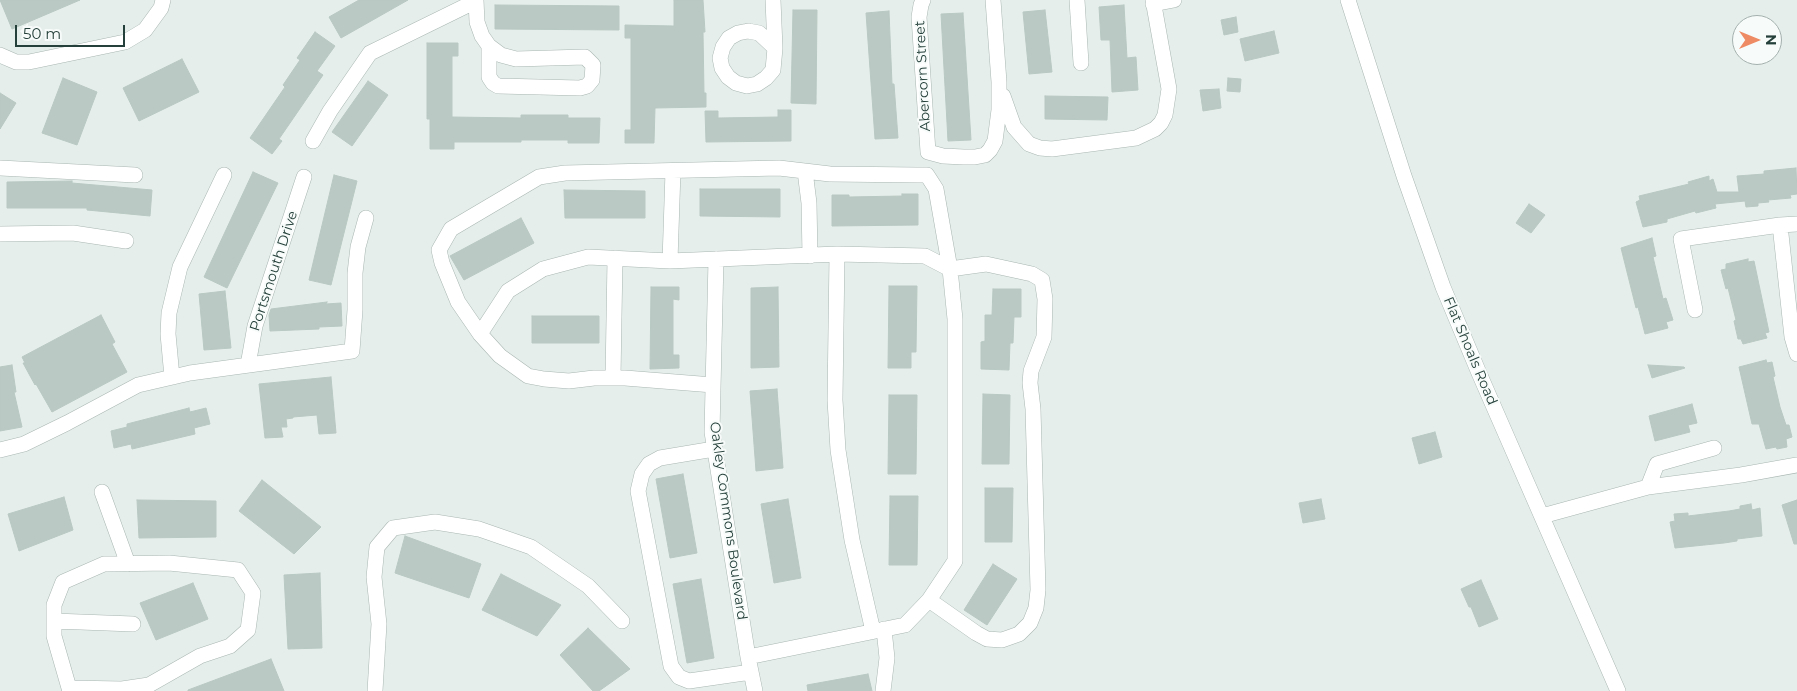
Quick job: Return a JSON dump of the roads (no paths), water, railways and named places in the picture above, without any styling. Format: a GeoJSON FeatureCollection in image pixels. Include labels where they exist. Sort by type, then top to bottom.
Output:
{"type":"FeatureCollection","features":[{"type":"Feature","properties":{"kind":"street"},"geometry":{"type":"LineString","coordinates":[[0,55],[16,62],[29,62],[125,42],[145,30],[161,8],[163,0]]}},
{"type":"Feature","properties":{"kind":"street"},"geometry":{"type":"LineString","coordinates":[[773,0],[775,48]]}},
{"type":"Feature","properties":{"kind":"street","name":"Abercorn Street"},"geometry":{"type":"LineString","coordinates":[[924,0],[919,17],[928,152],[952,157],[975,157],[985,154],[990,150],[995,141],[999,110],[999,82]]}},
{"type":"Feature","properties":{"kind":"street"},"geometry":{"type":"LineString","coordinates":[[993,0],[999,82],[1014,127],[1029,144],[1040,148],[1052,149],[1136,138],[1155,129],[1161,123],[1165,115],[1169,89],[1153,2],[1174,0]]}},
{"type":"Feature","properties":{"kind":"street"},"geometry":{"type":"LineString","coordinates":[[1077,0],[1081,63]]}},
{"type":"Feature","properties":{"kind":"street","name":"Flat Shoals Road"},"geometry":{"type":"LineString","coordinates":[[1348,0],[1404,176],[1443,287],[1618,691]]}},
{"type":"Feature","properties":{"kind":"street"},"geometry":{"type":"LineString","coordinates":[[313,141],[330,111],[370,53],[476,1],[477,22],[482,36],[489,46],[501,54],[516,59],[585,57],[593,65],[592,80],[587,86],[580,88],[498,86],[489,77],[489,46]]}},
{"type":"Feature","properties":{"kind":"street"},"geometry":{"type":"LineString","coordinates":[[0,168],[135,175]]}},
{"type":"Feature","properties":{"kind":"street"},"geometry":{"type":"LineString","coordinates":[[713,385],[614,378],[569,381],[544,380],[528,376],[500,356],[480,334],[458,302],[442,263],[439,250],[451,229],[539,177],[565,173],[779,168],[830,174],[927,175],[936,189],[950,268],[955,318],[955,561],[929,600],[905,625],[748,657]]}},
{"type":"Feature","properties":{"kind":"street"},"geometry":{"type":"LineString","coordinates":[[670,261],[673,171]]}},
{"type":"Feature","properties":{"kind":"street"},"geometry":{"type":"LineString","coordinates":[[805,171],[810,204],[810,256]]}},
{"type":"Feature","properties":{"kind":"street"},"geometry":{"type":"LineString","coordinates":[[172,377],[168,334],[169,313],[180,267],[224,175]]}},
{"type":"Feature","properties":{"kind":"street","name":"Portsmouth Drive"},"geometry":{"type":"LineString","coordinates":[[248,366],[255,326],[304,178]]}},
{"type":"Feature","properties":{"kind":"street"},"geometry":{"type":"LineString","coordinates":[[0,450],[24,444],[138,385],[190,373],[352,351],[355,273],[358,247],[366,218]]}},
{"type":"Feature","properties":{"kind":"street"},"geometry":{"type":"LineString","coordinates":[[1695,310],[1681,239],[1797,224]]}},
{"type":"Feature","properties":{"kind":"street"},"geometry":{"type":"LineString","coordinates":[[1780,225],[1793,305],[1792,337],[1797,354]]}},
{"type":"Feature","properties":{"kind":"street"},"geometry":{"type":"LineString","coordinates":[[0,234],[73,233],[126,241]]}},
{"type":"Feature","properties":{"kind":"street"},"geometry":{"type":"LineString","coordinates":[[480,334],[508,291],[543,269],[588,257],[670,261],[837,254],[925,256],[950,268],[986,264],[1032,274],[1042,280],[1045,299],[1044,337],[1031,371],[1030,383],[1033,409],[1038,590],[1036,608],[1030,623],[1019,634],[1002,640],[987,639],[929,600]]}},
{"type":"Feature","properties":{"kind":"street"},"geometry":{"type":"LineString","coordinates":[[837,254],[835,400],[838,450],[852,540],[887,658],[883,691]]}},
{"type":"Feature","properties":{"kind":"street"},"geometry":{"type":"LineString","coordinates":[[614,378],[615,258]]}},
{"type":"Feature","properties":{"kind":"street","name":"Oakley Commons Boulevard"},"geometry":{"type":"LineString","coordinates":[[716,259],[712,432],[755,691]]}},
{"type":"Feature","properties":{"kind":"street"},"geometry":{"type":"LineString","coordinates":[[1648,487],[1657,464],[1714,448]]}},
{"type":"Feature","properties":{"kind":"street"},"geometry":{"type":"LineString","coordinates":[[714,449],[660,458],[649,464],[642,474],[638,492],[670,666],[678,677],[689,681],[751,672]]}},
{"type":"Feature","properties":{"kind":"street"},"geometry":{"type":"LineString","coordinates":[[1542,516],[1648,487],[1797,466]]}},
{"type":"Feature","properties":{"kind":"street"},"geometry":{"type":"LineString","coordinates":[[102,492],[128,564]]}},
{"type":"Feature","properties":{"kind":"street"},"geometry":{"type":"LineString","coordinates":[[374,691],[379,624],[374,577],[377,547],[393,528],[436,522],[479,529],[531,547],[588,586],[622,621]]}},
{"type":"Feature","properties":{"kind":"street"},"geometry":{"type":"LineString","coordinates":[[169,563],[238,570],[253,594],[248,630],[230,646],[200,656],[150,688],[68,689],[54,636],[54,605],[63,582],[104,564],[128,564],[169,563]]}},
{"type":"Feature","properties":{"kind":"street"},"geometry":{"type":"LineString","coordinates":[[54,621],[133,624]]}}]}
